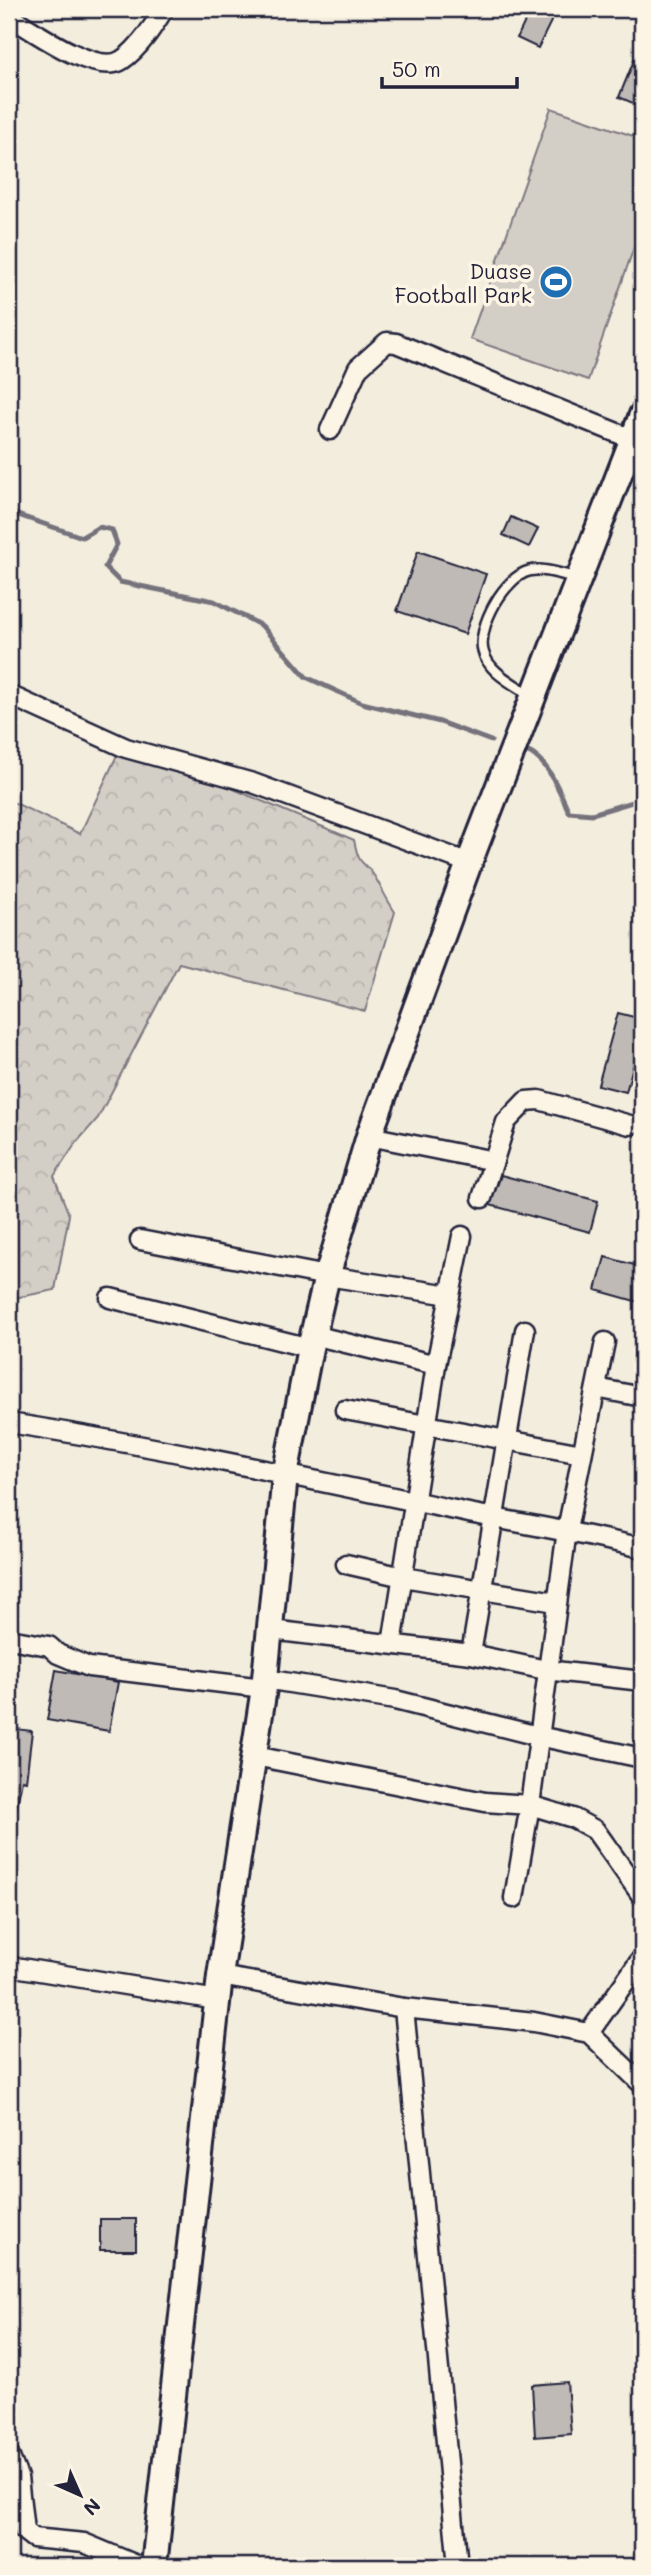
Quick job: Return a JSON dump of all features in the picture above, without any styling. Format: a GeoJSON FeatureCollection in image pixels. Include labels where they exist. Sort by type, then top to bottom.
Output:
{"type":"FeatureCollection","features":[{"type":"Feature","properties":{"kind":"street"},"geometry":{"type":"LineString","coordinates":[[9,16],[86,60],[109,65],[122,61],[164,9]]}},
{"type":"Feature","properties":{"kind":"street"},"geometry":{"type":"LineString","coordinates":[[330,430],[358,368],[387,342],[396,343],[622,435],[639,425]]}},
{"type":"Feature","properties":{"kind":"street"},"geometry":{"type":"LineString","coordinates":[[154,2566],[219,1988],[265,1683],[285,1475],[312,1341],[327,1276],[369,1136],[469,863],[639,425]]}},
{"type":"Feature","properties":{"kind":"street"},"geometry":{"type":"LineString","coordinates":[[9,695],[127,748],[253,783],[469,863]]}},
{"type":"Feature","properties":{"kind":"street"},"geometry":{"type":"LineString","coordinates":[[482,1198],[506,1122],[526,1101],[539,1100],[630,1125]]}},
{"type":"Feature","properties":{"kind":"street"},"geometry":{"type":"LineString","coordinates":[[369,1136],[494,1161]]}},
{"type":"Feature","properties":{"kind":"street"},"geometry":{"type":"LineString","coordinates":[[392,1644],[436,1365],[462,1236]]}},
{"type":"Feature","properties":{"kind":"street"},"geometry":{"type":"LineString","coordinates":[[140,1240],[327,1276],[450,1295]]}},
{"type":"Feature","properties":{"kind":"street"},"geometry":{"type":"LineString","coordinates":[[110,1298],[436,1365]]}},
{"type":"Feature","properties":{"kind":"street"},"geometry":{"type":"LineString","coordinates":[[471,1654],[524,1329]]}},
{"type":"Feature","properties":{"kind":"street"},"geometry":{"type":"LineString","coordinates":[[514,1898],[530,1805],[546,1670],[567,1530],[606,1342]]}},
{"type":"Feature","properties":{"kind":"street"},"geometry":{"type":"LineString","coordinates":[[596,1388],[642,1397]]}},
{"type":"Feature","properties":{"kind":"street"},"geometry":{"type":"LineString","coordinates":[[345,1410],[582,1454]]}},
{"type":"Feature","properties":{"kind":"street"},"geometry":{"type":"LineString","coordinates":[[9,1423],[144,1444],[494,1519],[567,1530],[642,1548]]}},
{"type":"Feature","properties":{"kind":"street"},"geometry":{"type":"LineString","coordinates":[[346,1564],[403,1577],[556,1602]]}},
{"type":"Feature","properties":{"kind":"street"},"geometry":{"type":"LineString","coordinates":[[271,1630],[471,1654],[546,1670],[642,1681]]}},
{"type":"Feature","properties":{"kind":"street"},"geometry":{"type":"LineString","coordinates":[[9,1639],[49,1646],[58,1654],[89,1667],[265,1683],[395,1700],[538,1736],[642,1758]]}},
{"type":"Feature","properties":{"kind":"street"},"geometry":{"type":"LineString","coordinates":[[255,1756],[485,1802],[530,1805],[573,1818],[595,1830],[642,1896]]}},
{"type":"Feature","properties":{"kind":"street"},"geometry":{"type":"LineString","coordinates":[[589,2033],[642,1958]]}},
{"type":"Feature","properties":{"kind":"street"},"geometry":{"type":"LineString","coordinates":[[9,1966],[534,2022],[589,2033],[642,2084]]}},
{"type":"Feature","properties":{"kind":"street"},"geometry":{"type":"LineString","coordinates":[[404,2008],[458,2566]]}},
{"type":"Feature","properties":{"kind":"street"},"geometry":{"type":"LineString","coordinates":[[9,2455],[18,2476],[24,2531],[33,2538],[83,2543],[139,2566]]}},
{"type":"Feature","properties":{"kind":"lane"},"geometry":{"type":"LineString","coordinates":[[534,698],[494,670],[483,650],[485,630],[502,589],[516,577],[531,569],[580,578]]}},
{"type":"Feature","properties":{"kind":"green space","name":"Duase Football Park"},"geometry":{"type":"Polygon","coordinates":[[[551,108],[642,139],[642,224],[588,380],[470,339],[551,108]]]}},
{"type":"Feature","properties":{"kind":"green space"},"geometry":{"type":"Polygon","coordinates":[[[119,751],[198,774],[354,840],[360,860],[371,871],[395,912],[365,1011],[179,963],[98,1118],[76,1143],[54,1176],[69,1215],[55,1290],[14,1298],[9,1284],[9,800],[80,834],[119,751]]]}},
{"type":"Feature","properties":{"kind":"building"},"geometry":{"type":"Polygon","coordinates":[[[531,9],[557,9],[538,48],[517,38],[531,9]]]}},
{"type":"Feature","properties":{"kind":"building"},"geometry":{"type":"Polygon","coordinates":[[[642,41],[642,107],[619,97],[642,41]]]}},
{"type":"Feature","properties":{"kind":"building"},"geometry":{"type":"Polygon","coordinates":[[[511,517],[538,529],[529,547],[503,535],[511,517]]]}},
{"type":"Feature","properties":{"kind":"building"},"geometry":{"type":"Polygon","coordinates":[[[418,551],[486,574],[465,634],[397,611],[418,551]]]}},
{"type":"Feature","properties":{"kind":"building"},"geometry":{"type":"Polygon","coordinates":[[[618,1013],[642,1019],[642,1033],[626,1092],[598,1085],[618,1013]]]}},
{"type":"Feature","properties":{"kind":"building"},"geometry":{"type":"Polygon","coordinates":[[[501,1175],[598,1201],[590,1232],[490,1205],[501,1175]]]}},
{"type":"Feature","properties":{"kind":"building"},"geometry":{"type":"Polygon","coordinates":[[[605,1257],[642,1267],[642,1303],[596,1290],[605,1257]]]}},
{"type":"Feature","properties":{"kind":"building"},"geometry":{"type":"Polygon","coordinates":[[[56,1670],[118,1682],[109,1731],[47,1720],[56,1670]]]}},
{"type":"Feature","properties":{"kind":"building"},"geometry":{"type":"Polygon","coordinates":[[[9,1728],[32,1731],[26,1781],[22,1780],[16,1811],[9,1810],[9,1728]]]}},
{"type":"Feature","properties":{"kind":"building"},"geometry":{"type":"Polygon","coordinates":[[[100,2219],[136,2219],[136,2250],[100,2250],[100,2219]]]}},
{"type":"Feature","properties":{"kind":"building"},"geometry":{"type":"Polygon","coordinates":[[[567,2382],[571,2434],[535,2437],[532,2385],[567,2382]]]}},
{"type":"Feature","properties":{"kind":"waterway"},"geometry":{"type":"LineString","coordinates":[[9,512],[82,537],[99,527],[112,530],[117,544],[105,567],[120,582],[214,601],[262,626],[306,677],[362,703],[440,722],[491,741]]}},
{"type":"Feature","properties":{"kind":"waterway"},"geometry":{"type":"LineString","coordinates":[[522,750],[531,753],[545,766],[569,812],[592,814],[642,799]]}},
{"type":"Feature","properties":{"kind":"place","name":"Duase Football Park"},"geometry":{"type":"Point","coordinates":[556,282]}}]}
